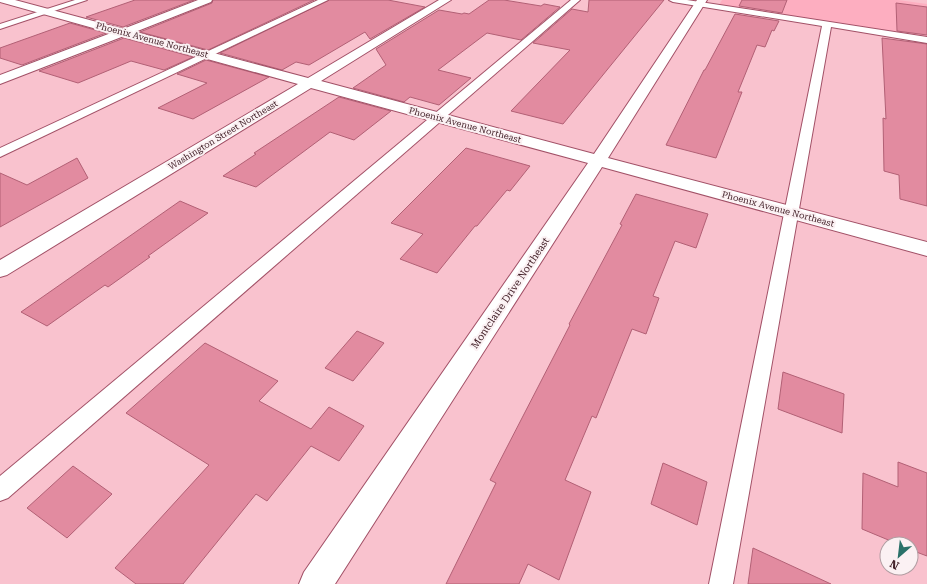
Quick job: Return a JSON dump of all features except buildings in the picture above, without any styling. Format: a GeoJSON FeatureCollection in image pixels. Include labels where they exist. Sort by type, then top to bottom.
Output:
{"type":"FeatureCollection","features":[{"type":"Feature","properties":{"kind":"street","name":"Phoenix Avenue Northeast"},"geometry":{"type":"LineString","coordinates":[[3,0],[927,249]]}},
{"type":"Feature","properties":{"kind":"street"},"geometry":{"type":"LineString","coordinates":[[0,80],[207,0]]}},
{"type":"Feature","properties":{"kind":"street","name":"Washington Street Northeast"},"geometry":{"type":"LineString","coordinates":[[0,270],[446,0]]}},
{"type":"Feature","properties":{"kind":"street","name":"Montclaire Drive Northeast"},"geometry":{"type":"LineString","coordinates":[[316,584],[598,161],[700,2]]}},
{"type":"Feature","properties":{"kind":"lane"},"geometry":{"type":"LineString","coordinates":[[0,27],[84,0]]}},
{"type":"Feature","properties":{"kind":"lane"},"geometry":{"type":"LineString","coordinates":[[0,153],[324,0]]}},
{"type":"Feature","properties":{"kind":"lane"},"geometry":{"type":"LineString","coordinates":[[0,490],[576,0]]}},
{"type":"Feature","properties":{"kind":"lane"},"geometry":{"type":"LineString","coordinates":[[673,0],[700,2],[927,40]]}},
{"type":"Feature","properties":{"kind":"lane"},"geometry":{"type":"LineString","coordinates":[[721,584],[827,24]]}},
{"type":"Feature","properties":{"kind":"shaded area"},"geometry":{"type":"Polygon","coordinates":[[[722,0],[898,0],[927,4],[927,39],[719,5],[722,0]]]}}]}
